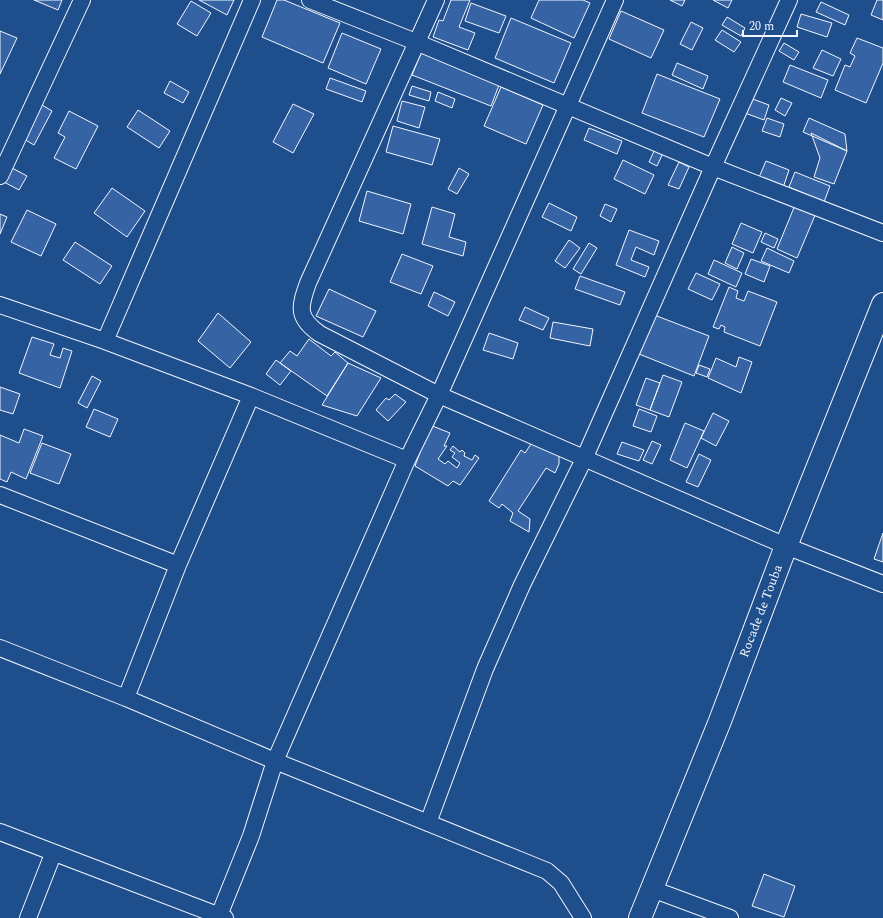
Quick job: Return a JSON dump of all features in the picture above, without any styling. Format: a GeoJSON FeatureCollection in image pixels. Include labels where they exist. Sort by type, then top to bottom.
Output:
{"type":"FeatureCollection","features":[{"type":"Feature","properties":{"kind":"main road","name":"Rocade de Touba"},"geometry":{"type":"LineString","coordinates":[[640,918],[720,721],[786,546],[883,304]]}},
{"type":"Feature","properties":{"kind":"street"},"geometry":{"type":"LineString","coordinates":[[0,176],[82,0]]}},
{"type":"Feature","properties":{"kind":"street"},"geometry":{"type":"LineString","coordinates":[[105,341],[252,0]]}},
{"type":"Feature","properties":{"kind":"street"},"geometry":{"type":"LineString","coordinates":[[310,0],[416,42],[713,167],[883,233]]}},
{"type":"Feature","properties":{"kind":"street"},"geometry":{"type":"LineString","coordinates":[[436,0],[308,283],[303,298],[301,314],[308,325],[320,334],[439,395],[786,546],[883,584]]}},
{"type":"Feature","properties":{"kind":"street"},"geometry":{"type":"LineString","coordinates":[[0,832],[53,854],[221,917],[251,836],[275,761],[407,460],[439,395],[615,0]]}},
{"type":"Feature","properties":{"kind":"street"},"geometry":{"type":"LineString","coordinates":[[428,823],[485,669],[522,585],[584,459],[713,167],[789,0]]}},
{"type":"Feature","properties":{"kind":"street"},"geometry":{"type":"LineString","coordinates":[[0,306],[105,341],[251,396],[407,460]]}},
{"type":"Feature","properties":{"kind":"street"},"geometry":{"type":"LineString","coordinates":[[126,698],[178,565],[251,396]]}},
{"type":"Feature","properties":{"kind":"street"},"geometry":{"type":"LineString","coordinates":[[0,495],[178,565]]}},
{"type":"Feature","properties":{"kind":"street"},"geometry":{"type":"LineString","coordinates":[[0,648],[126,698],[551,874],[561,883],[583,918]]}},
{"type":"Feature","properties":{"kind":"street"},"geometry":{"type":"LineString","coordinates":[[28,918],[53,854]]}},
{"type":"Feature","properties":{"kind":"street"},"geometry":{"type":"LineString","coordinates":[[652,889],[730,918]]}},
{"type":"Feature","properties":{"kind":"building"},"geometry":{"type":"Polygon","coordinates":[[[34,0],[62,0],[58,10],[34,0]]]}},
{"type":"Feature","properties":{"kind":"building"},"geometry":{"type":"Polygon","coordinates":[[[199,0],[234,0],[227,15],[199,0]]]}},
{"type":"Feature","properties":{"kind":"building"},"geometry":{"type":"Polygon","coordinates":[[[277,0],[284,0],[340,23],[323,63],[262,37],[277,0]]]}},
{"type":"Feature","properties":{"kind":"building"},"geometry":{"type":"Polygon","coordinates":[[[451,0],[470,0],[459,27],[475,33],[468,50],[433,37],[439,20],[443,21],[451,0]]]}},
{"type":"Feature","properties":{"kind":"building"},"geometry":{"type":"Polygon","coordinates":[[[539,0],[583,0],[590,3],[574,38],[531,18],[539,0]]]}},
{"type":"Feature","properties":{"kind":"building"},"geometry":{"type":"Polygon","coordinates":[[[670,0],[685,0],[682,6],[670,0]]]}},
{"type":"Feature","properties":{"kind":"building"},"geometry":{"type":"Polygon","coordinates":[[[713,0],[732,0],[728,8],[713,0]]]}},
{"type":"Feature","properties":{"kind":"building"},"geometry":{"type":"Polygon","coordinates":[[[877,0],[883,0],[883,20],[871,15],[877,0]]]}},
{"type":"Feature","properties":{"kind":"building"},"geometry":{"type":"Polygon","coordinates":[[[191,1],[211,13],[197,36],[177,24],[191,1]]]}},
{"type":"Feature","properties":{"kind":"building"},"geometry":{"type":"Polygon","coordinates":[[[821,2],[849,15],[845,25],[816,12],[821,2]]]}},
{"type":"Feature","properties":{"kind":"building"},"geometry":{"type":"Polygon","coordinates":[[[471,3],[506,16],[499,33],[465,21],[471,3]]]}},
{"type":"Feature","properties":{"kind":"building"},"geometry":{"type":"Polygon","coordinates":[[[621,11],[664,30],[651,58],[609,39],[621,11]]]}},
{"type":"Feature","properties":{"kind":"building"},"geometry":{"type":"Polygon","coordinates":[[[801,14],[832,23],[827,37],[797,27],[801,14]]]}},
{"type":"Feature","properties":{"kind":"building"},"geometry":{"type":"Polygon","coordinates":[[[727,17],[745,28],[741,36],[722,25],[727,17]]]}},
{"type":"Feature","properties":{"kind":"building"},"geometry":{"type":"Polygon","coordinates":[[[511,18],[571,43],[554,83],[495,58],[511,18]]]}},
{"type":"Feature","properties":{"kind":"building"},"geometry":{"type":"Polygon","coordinates":[[[691,22],[703,28],[692,50],[680,44],[691,22]]]}},
{"type":"Feature","properties":{"kind":"building"},"geometry":{"type":"Polygon","coordinates":[[[722,30],[741,42],[734,52],[715,40],[722,30]]]}},
{"type":"Feature","properties":{"kind":"building"},"geometry":{"type":"Polygon","coordinates":[[[0,31],[17,38],[0,74],[0,31]]]}},
{"type":"Feature","properties":{"kind":"building"},"geometry":{"type":"Polygon","coordinates":[[[342,33],[381,49],[366,84],[328,68],[342,33]]]}},
{"type":"Feature","properties":{"kind":"building"},"geometry":{"type":"Polygon","coordinates":[[[857,38],[883,48],[883,63],[866,103],[835,90],[845,65],[850,67],[855,56],[850,53],[857,38]]]}},
{"type":"Feature","properties":{"kind":"building"},"geometry":{"type":"Polygon","coordinates":[[[784,43],[799,52],[794,60],[779,51],[784,43]]]}},
{"type":"Feature","properties":{"kind":"building"},"geometry":{"type":"Polygon","coordinates":[[[822,50],[841,59],[833,76],[813,68],[822,50]]]}},
{"type":"Feature","properties":{"kind":"building"},"geometry":{"type":"Polygon","coordinates":[[[421,53],[499,85],[491,106],[412,75],[421,53]]]}},
{"type":"Feature","properties":{"kind":"building"},"geometry":{"type":"Polygon","coordinates":[[[677,63],[708,76],[703,89],[672,75],[677,63]]]}},
{"type":"Feature","properties":{"kind":"building"},"geometry":{"type":"Polygon","coordinates":[[[790,65],[828,80],[821,98],[783,82],[790,65]]]}},
{"type":"Feature","properties":{"kind":"building"},"geometry":{"type":"Polygon","coordinates":[[[657,74],[720,99],[704,137],[642,113],[657,74]]]}},
{"type":"Feature","properties":{"kind":"building"},"geometry":{"type":"Polygon","coordinates":[[[330,78],[366,91],[362,102],[326,89],[330,78]]]}},
{"type":"Feature","properties":{"kind":"building"},"geometry":{"type":"Polygon","coordinates":[[[170,81],[189,92],[183,103],[164,93],[170,81]]]}},
{"type":"Feature","properties":{"kind":"building"},"geometry":{"type":"Polygon","coordinates":[[[412,86],[431,92],[429,101],[409,95],[412,86]]]}},
{"type":"Feature","properties":{"kind":"building"},"geometry":{"type":"Polygon","coordinates":[[[501,87],[543,105],[526,144],[484,126],[501,87]]]}},
{"type":"Feature","properties":{"kind":"building"},"geometry":{"type":"Polygon","coordinates":[[[438,92],[455,99],[452,108],[435,101],[438,92]]]}},
{"type":"Feature","properties":{"kind":"building"},"geometry":{"type":"Polygon","coordinates":[[[750,98],[769,105],[764,120],[745,113],[750,98]]]}},
{"type":"Feature","properties":{"kind":"building"},"geometry":{"type":"Polygon","coordinates":[[[781,98],[792,103],[785,116],[775,110],[781,98]]]}},
{"type":"Feature","properties":{"kind":"building"},"geometry":{"type":"Polygon","coordinates":[[[402,101],[425,107],[419,128],[397,121],[402,101]]]}},
{"type":"Feature","properties":{"kind":"building"},"geometry":{"type":"Polygon","coordinates":[[[293,104],[314,114],[293,153],[273,142],[293,104]]]}},
{"type":"Feature","properties":{"kind":"building"},"geometry":{"type":"Polygon","coordinates":[[[42,105],[52,111],[34,145],[24,139],[42,105]]]}},
{"type":"Feature","properties":{"kind":"building"},"geometry":{"type":"Polygon","coordinates":[[[138,110],[170,131],[159,148],[127,127],[138,110]]]}},
{"type":"Feature","properties":{"kind":"building"},"geometry":{"type":"Polygon","coordinates":[[[69,111],[98,126],[76,169],[54,158],[65,137],[58,133],[69,111]]]}},
{"type":"Feature","properties":{"kind":"building"},"geometry":{"type":"Polygon","coordinates":[[[767,118],[784,124],[780,137],[762,131],[767,118]]]}},
{"type":"Feature","properties":{"kind":"building"},"geometry":{"type":"Polygon","coordinates":[[[809,118],[845,134],[847,151],[803,132],[809,118]]]}},
{"type":"Feature","properties":{"kind":"building"},"geometry":{"type":"Polygon","coordinates":[[[393,126],[440,139],[432,165],[386,152],[393,126]]]}},
{"type":"Feature","properties":{"kind":"building"},"geometry":{"type":"Polygon","coordinates":[[[589,128],[622,141],[617,154],[584,140],[589,128]]]}},
{"type":"Feature","properties":{"kind":"building"},"geometry":{"type":"Polygon","coordinates":[[[811,133],[847,151],[834,184],[814,177],[820,158],[811,133]]]}},
{"type":"Feature","properties":{"kind":"building"},"geometry":{"type":"Polygon","coordinates":[[[655,149],[663,153],[657,166],[649,162],[655,149]]]}},
{"type":"Feature","properties":{"kind":"building"},"geometry":{"type":"Polygon","coordinates":[[[623,160],[654,175],[645,194],[614,179],[623,160]]]}},
{"type":"Feature","properties":{"kind":"building"},"geometry":{"type":"Polygon","coordinates":[[[766,161],[789,170],[783,188],[757,182],[766,161]]]}},
{"type":"Feature","properties":{"kind":"building"},"geometry":{"type":"Polygon","coordinates":[[[679,162],[689,167],[679,189],[668,185],[679,162]]]}},
{"type":"Feature","properties":{"kind":"building"},"geometry":{"type":"Polygon","coordinates":[[[12,168],[27,176],[19,190],[4,182],[12,168]]]}},
{"type":"Feature","properties":{"kind":"building"},"geometry":{"type":"Polygon","coordinates":[[[459,168],[469,174],[457,194],[448,189],[459,168]]]}},
{"type":"Feature","properties":{"kind":"building"},"geometry":{"type":"Polygon","coordinates":[[[795,172],[830,186],[824,202],[789,187],[795,172]]]}},
{"type":"Feature","properties":{"kind":"building"},"geometry":{"type":"Polygon","coordinates":[[[112,188],[145,211],[127,237],[94,213],[112,188]]]}},
{"type":"Feature","properties":{"kind":"building"},"geometry":{"type":"Polygon","coordinates":[[[367,191],[411,204],[403,234],[359,221],[367,191]]]}},
{"type":"Feature","properties":{"kind":"building"},"geometry":{"type":"Polygon","coordinates":[[[549,203],[577,217],[571,231],[542,217],[549,203]]]}},
{"type":"Feature","properties":{"kind":"building"},"geometry":{"type":"Polygon","coordinates":[[[605,204],[617,209],[611,222],[600,216],[605,204]]]}},
{"type":"Feature","properties":{"kind":"building"},"geometry":{"type":"Polygon","coordinates":[[[795,205],[816,213],[797,258],[777,249],[795,205]]]}},
{"type":"Feature","properties":{"kind":"building"},"geometry":{"type":"Polygon","coordinates":[[[432,207],[455,214],[449,237],[466,242],[463,256],[422,244],[432,207]]]}},
{"type":"Feature","properties":{"kind":"building"},"geometry":{"type":"Polygon","coordinates":[[[27,210],[56,224],[41,256],[11,242],[27,210]]]}},
{"type":"Feature","properties":{"kind":"building"},"geometry":{"type":"Polygon","coordinates":[[[0,214],[7,217],[0,234],[0,214]]]}},
{"type":"Feature","properties":{"kind":"building"},"geometry":{"type":"Polygon","coordinates":[[[741,223],[762,232],[753,253],[732,244],[741,223]]]}},
{"type":"Feature","properties":{"kind":"building"},"geometry":{"type":"Polygon","coordinates":[[[629,230],[659,241],[654,255],[636,247],[631,260],[649,267],[645,277],[616,265],[629,230]]]}},
{"type":"Feature","properties":{"kind":"building"},"geometry":{"type":"Polygon","coordinates":[[[765,233],[778,239],[774,248],[761,242],[765,233]]]}},
{"type":"Feature","properties":{"kind":"building"},"geometry":{"type":"Polygon","coordinates":[[[569,240],[580,248],[565,268],[555,261],[569,240]]]}},
{"type":"Feature","properties":{"kind":"building"},"geometry":{"type":"Polygon","coordinates":[[[75,242],[112,266],[100,284],[63,260],[75,242]]]}},
{"type":"Feature","properties":{"kind":"building"},"geometry":{"type":"Polygon","coordinates":[[[589,243],[597,248],[581,274],[573,269],[589,243]]]}},
{"type":"Feature","properties":{"kind":"building"},"geometry":{"type":"Polygon","coordinates":[[[732,247],[744,253],[737,269],[725,263],[732,247]]]}},
{"type":"Feature","properties":{"kind":"building"},"geometry":{"type":"Polygon","coordinates":[[[767,248],[794,261],[789,273],[761,261],[767,248]]]}},
{"type":"Feature","properties":{"kind":"building"},"geometry":{"type":"Polygon","coordinates":[[[402,254],[433,266],[421,294],[390,282],[402,254]]]}},
{"type":"Feature","properties":{"kind":"building"},"geometry":{"type":"Polygon","coordinates":[[[751,259],[770,266],[764,282],[745,274],[751,259]]]}},
{"type":"Feature","properties":{"kind":"building"},"geometry":{"type":"Polygon","coordinates":[[[714,260],[742,273],[736,287],[708,274],[714,260]]]}},
{"type":"Feature","properties":{"kind":"building"},"geometry":{"type":"Polygon","coordinates":[[[696,273],[720,284],[712,300],[688,289],[696,273]]]}},
{"type":"Feature","properties":{"kind":"building"},"geometry":{"type":"Polygon","coordinates":[[[580,276],[625,292],[620,305],[575,289],[580,276]]]}},
{"type":"Feature","properties":{"kind":"building"},"geometry":{"type":"Polygon","coordinates":[[[729,287],[738,291],[736,298],[744,301],[748,291],[777,302],[760,346],[724,332],[725,327],[721,325],[719,329],[713,327],[729,287]]]}},
{"type":"Feature","properties":{"kind":"building"},"geometry":{"type":"Polygon","coordinates":[[[329,289],[376,311],[363,337],[316,316],[329,289]]]}},
{"type":"Feature","properties":{"kind":"building"},"geometry":{"type":"Polygon","coordinates":[[[434,292],[455,302],[448,316],[428,306],[434,292]]]}},
{"type":"Feature","properties":{"kind":"building"},"geometry":{"type":"Polygon","coordinates":[[[525,307],[549,318],[543,330],[519,320],[525,307]]]}},
{"type":"Feature","properties":{"kind":"building"},"geometry":{"type":"Polygon","coordinates":[[[218,313],[251,342],[230,368],[198,341],[218,313]]]}},
{"type":"Feature","properties":{"kind":"building"},"geometry":{"type":"Polygon","coordinates":[[[649,313],[709,336],[694,376],[634,352],[649,313]]]}},
{"type":"Feature","properties":{"kind":"building"},"geometry":{"type":"Polygon","coordinates":[[[553,322],[593,329],[590,346],[550,338],[553,322]]]}},
{"type":"Feature","properties":{"kind":"building"},"geometry":{"type":"Polygon","coordinates":[[[489,333],[518,343],[513,359],[483,350],[489,333]]]}},
{"type":"Feature","properties":{"kind":"building"},"geometry":{"type":"Polygon","coordinates":[[[32,337],[54,344],[50,355],[60,358],[63,348],[72,351],[60,388],[19,373],[32,337]]]}},
{"type":"Feature","properties":{"kind":"building"},"geometry":{"type":"Polygon","coordinates":[[[309,339],[331,356],[335,352],[348,363],[327,396],[280,363],[290,351],[297,356],[309,339]]]}},
{"type":"Feature","properties":{"kind":"building"},"geometry":{"type":"Polygon","coordinates":[[[739,357],[752,362],[741,393],[708,378],[716,358],[736,367],[739,357]]]}},
{"type":"Feature","properties":{"kind":"building"},"geometry":{"type":"Polygon","coordinates":[[[276,360],[291,371],[280,385],[266,374],[276,360]]]}},
{"type":"Feature","properties":{"kind":"building"},"geometry":{"type":"Polygon","coordinates":[[[348,363],[381,378],[357,416],[322,405],[348,363]]]}},
{"type":"Feature","properties":{"kind":"building"},"geometry":{"type":"Polygon","coordinates":[[[699,365],[710,369],[707,377],[696,373],[699,365]]]}},
{"type":"Feature","properties":{"kind":"building"},"geometry":{"type":"Polygon","coordinates":[[[663,375],[682,382],[669,417],[650,410],[663,375]]]}},
{"type":"Feature","properties":{"kind":"building"},"geometry":{"type":"Polygon","coordinates":[[[92,376],[101,381],[87,408],[78,403],[92,376]]]}},
{"type":"Feature","properties":{"kind":"building"},"geometry":{"type":"Polygon","coordinates":[[[646,378],[660,383],[650,410],[636,405],[646,378]]]}},
{"type":"Feature","properties":{"kind":"building"},"geometry":{"type":"Polygon","coordinates":[[[0,387],[20,394],[13,414],[0,410],[0,387]]]}},
{"type":"Feature","properties":{"kind":"building"},"geometry":{"type":"Polygon","coordinates":[[[395,394],[406,402],[388,421],[376,410],[386,398],[389,400],[395,394]]]}},
{"type":"Feature","properties":{"kind":"building"},"geometry":{"type":"Polygon","coordinates":[[[94,409],[118,419],[110,437],[86,427],[94,409]]]}},
{"type":"Feature","properties":{"kind":"building"},"geometry":{"type":"Polygon","coordinates":[[[639,409],[657,416],[651,432],[633,426],[639,409]]]}},
{"type":"Feature","properties":{"kind":"building"},"geometry":{"type":"Polygon","coordinates":[[[713,413],[729,421],[716,446],[701,438],[713,413]]]}},
{"type":"Feature","properties":{"kind":"building"},"geometry":{"type":"Polygon","coordinates":[[[685,423],[704,431],[687,468],[670,460],[685,423]]]}},
{"type":"Feature","properties":{"kind":"building"},"geometry":{"type":"Polygon","coordinates":[[[430,425],[450,433],[444,446],[447,446],[438,459],[445,464],[448,461],[457,468],[460,463],[452,457],[455,453],[450,450],[453,446],[460,452],[462,450],[465,453],[464,456],[472,460],[475,455],[479,458],[460,485],[453,481],[448,486],[415,466],[430,425]]]}},
{"type":"Feature","properties":{"kind":"building"},"geometry":{"type":"Polygon","coordinates":[[[24,429],[43,436],[26,479],[11,472],[7,482],[0,479],[0,435],[19,443],[24,429]]]}},
{"type":"Feature","properties":{"kind":"building"},"geometry":{"type":"Polygon","coordinates":[[[533,441],[559,451],[559,464],[555,473],[546,468],[518,511],[530,519],[529,532],[510,521],[513,513],[502,504],[499,508],[489,501],[521,450],[525,453],[533,441]]]}},
{"type":"Feature","properties":{"kind":"building"},"geometry":{"type":"Polygon","coordinates":[[[652,441],[661,445],[652,464],[643,460],[652,441]]]}},
{"type":"Feature","properties":{"kind":"building"},"geometry":{"type":"Polygon","coordinates":[[[622,442],[644,450],[639,461],[617,454],[622,442]]]}},
{"type":"Feature","properties":{"kind":"building"},"geometry":{"type":"Polygon","coordinates":[[[42,443],[71,454],[59,484],[30,473],[42,443]]]}},
{"type":"Feature","properties":{"kind":"building"},"geometry":{"type":"Polygon","coordinates":[[[699,454],[711,460],[698,487],[686,482],[699,454]]]}},
{"type":"Feature","properties":{"kind":"building"},"geometry":{"type":"Polygon","coordinates":[[[883,533],[883,562],[874,559],[883,533]]]}},
{"type":"Feature","properties":{"kind":"building"},"geometry":{"type":"Polygon","coordinates":[[[764,874],[795,886],[784,917],[752,906],[764,874]]]}}]}
